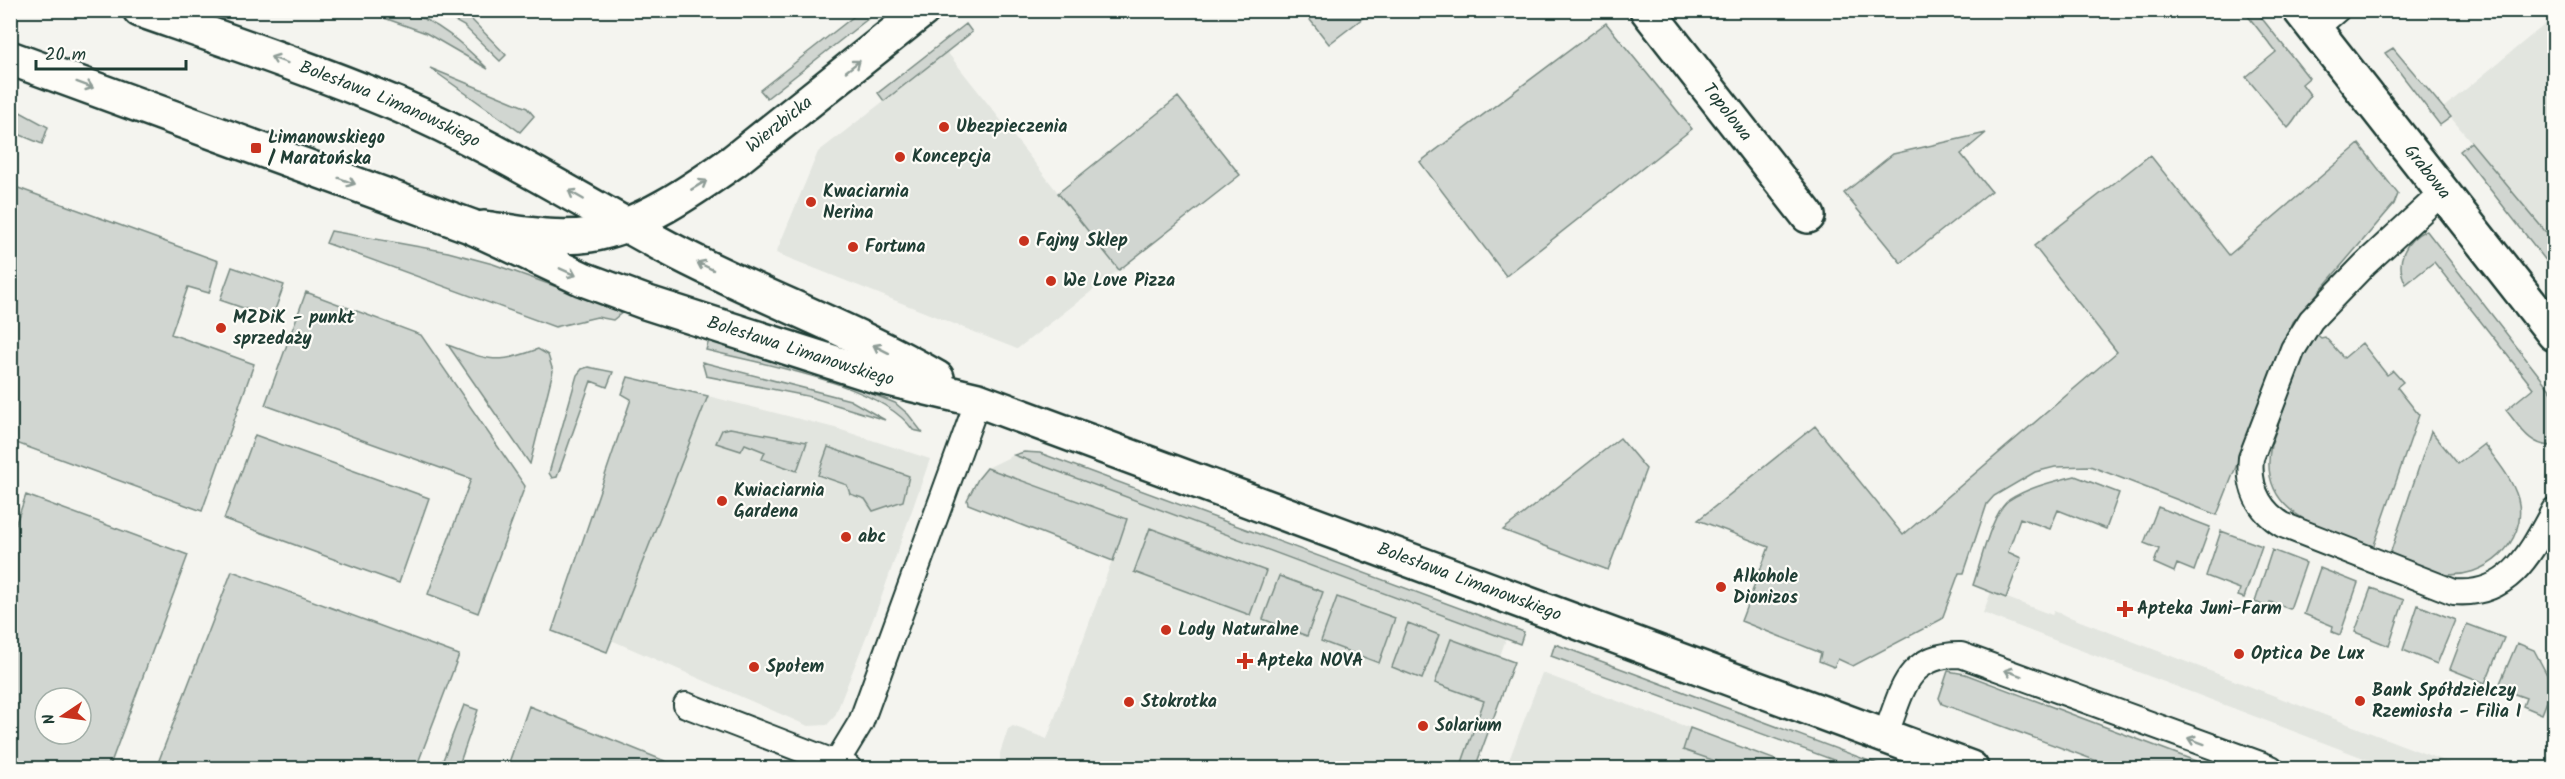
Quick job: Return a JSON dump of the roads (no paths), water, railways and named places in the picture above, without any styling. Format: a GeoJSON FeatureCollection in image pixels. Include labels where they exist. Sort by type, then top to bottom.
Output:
{"type":"FeatureCollection","features":[{"type":"Feature","properties":{"kind":"street","name":"Bolesława Limanowskiego"},"geometry":{"type":"LineString","coordinates":[[140,10],[397,104],[519,163],[626,225],[744,286],[875,346],[973,399]]}},
{"type":"Feature","properties":{"kind":"street","name":"Wierzbicka"},"geometry":{"type":"LineString","coordinates":[[626,225],[702,184],[734,161],[923,10]]}},
{"type":"Feature","properties":{"kind":"street","name":"Topolowa"},"geometry":{"type":"LineString","coordinates":[[1647,10],[1808,216]]}},
{"type":"Feature","properties":{"kind":"street","name":"Grabowa"},"geometry":{"type":"LineString","coordinates":[[2317,17],[2444,191],[2554,334]]}},
{"type":"Feature","properties":{"kind":"street","name":"Bolesława Limanowskiego"},"geometry":{"type":"LineString","coordinates":[[10,58],[470,226],[584,279],[645,302],[876,376],[973,399],[1971,768]]}},
{"type":"Feature","properties":{"kind":"street","name":"Bolesława Limanowskiego"},"geometry":{"type":"LineString","coordinates":[[470,226],[528,235],[565,236],[589,235],[626,225]]}},
{"type":"Feature","properties":{"kind":"lane"},"geometry":{"type":"LineString","coordinates":[[2444,191],[2365,264],[2311,320],[2293,349],[2252,458],[2250,473],[2254,490],[2260,506],[2269,517],[2283,525],[2454,592],[2470,593],[2487,589],[2503,581],[2528,556],[2554,510]]}},
{"type":"Feature","properties":{"kind":"lane"},"geometry":{"type":"LineString","coordinates":[[686,705],[840,767],[861,722],[973,399]]}},
{"type":"Feature","properties":{"kind":"lane"},"geometry":{"type":"LineString","coordinates":[[1885,736],[1907,680],[1914,669],[1934,657],[1961,655],[2271,768]]}},
{"type":"Feature","properties":{"kind":"place","name":"Ubezpieczenia"},"geometry":{"type":"Point","coordinates":[944,127]}},
{"type":"Feature","properties":{"kind":"place","name":"Limanowskiego / Maratońska"},"geometry":{"type":"Point","coordinates":[256,148]}},
{"type":"Feature","properties":{"kind":"place","name":"Koncepcja"},"geometry":{"type":"Point","coordinates":[900,157]}},
{"type":"Feature","properties":{"kind":"place","name":"Kwaciarnia Nerina"},"geometry":{"type":"Point","coordinates":[811,202]}},
{"type":"Feature","properties":{"kind":"place","name":"Fajny Sklep"},"geometry":{"type":"Point","coordinates":[1024,241]}},
{"type":"Feature","properties":{"kind":"place","name":"Fortuna"},"geometry":{"type":"Point","coordinates":[853,247]}},
{"type":"Feature","properties":{"kind":"place","name":"We Love Pizza"},"geometry":{"type":"Point","coordinates":[1051,281]}},
{"type":"Feature","properties":{"kind":"place","name":"MZDiK - punkt sprzedaży"},"geometry":{"type":"Point","coordinates":[221,328]}},
{"type":"Feature","properties":{"kind":"place","name":"Kwiaciarnia Gardena"},"geometry":{"type":"Point","coordinates":[722,501]}},
{"type":"Feature","properties":{"kind":"place","name":"abc"},"geometry":{"type":"Point","coordinates":[846,537]}},
{"type":"Feature","properties":{"kind":"place","name":"Alkohole Dionizos"},"geometry":{"type":"Point","coordinates":[1721,587]}},
{"type":"Feature","properties":{"kind":"place","name":"Apteka Juni-Farm"},"geometry":{"type":"Point","coordinates":[2125,609]}},
{"type":"Feature","properties":{"kind":"place","name":"Lody Naturalne"},"geometry":{"type":"Point","coordinates":[1166,630]}},
{"type":"Feature","properties":{"kind":"place","name":"Optica De Lux"},"geometry":{"type":"Point","coordinates":[2239,654]}},
{"type":"Feature","properties":{"kind":"place","name":"Apteka NOVA"},"geometry":{"type":"Point","coordinates":[1245,661]}},
{"type":"Feature","properties":{"kind":"place","name":"Społem"},"geometry":{"type":"Point","coordinates":[754,667]}},
{"type":"Feature","properties":{"kind":"place","name":"Bank Spółdzielczy Rzemiosła - Filia I"},"geometry":{"type":"Point","coordinates":[2360,701]}},
{"type":"Feature","properties":{"kind":"place","name":"Stokrotka"},"geometry":{"type":"Point","coordinates":[1129,702]}},
{"type":"Feature","properties":{"kind":"place","name":"Solarium"},"geometry":{"type":"Point","coordinates":[1423,726]}}]}
